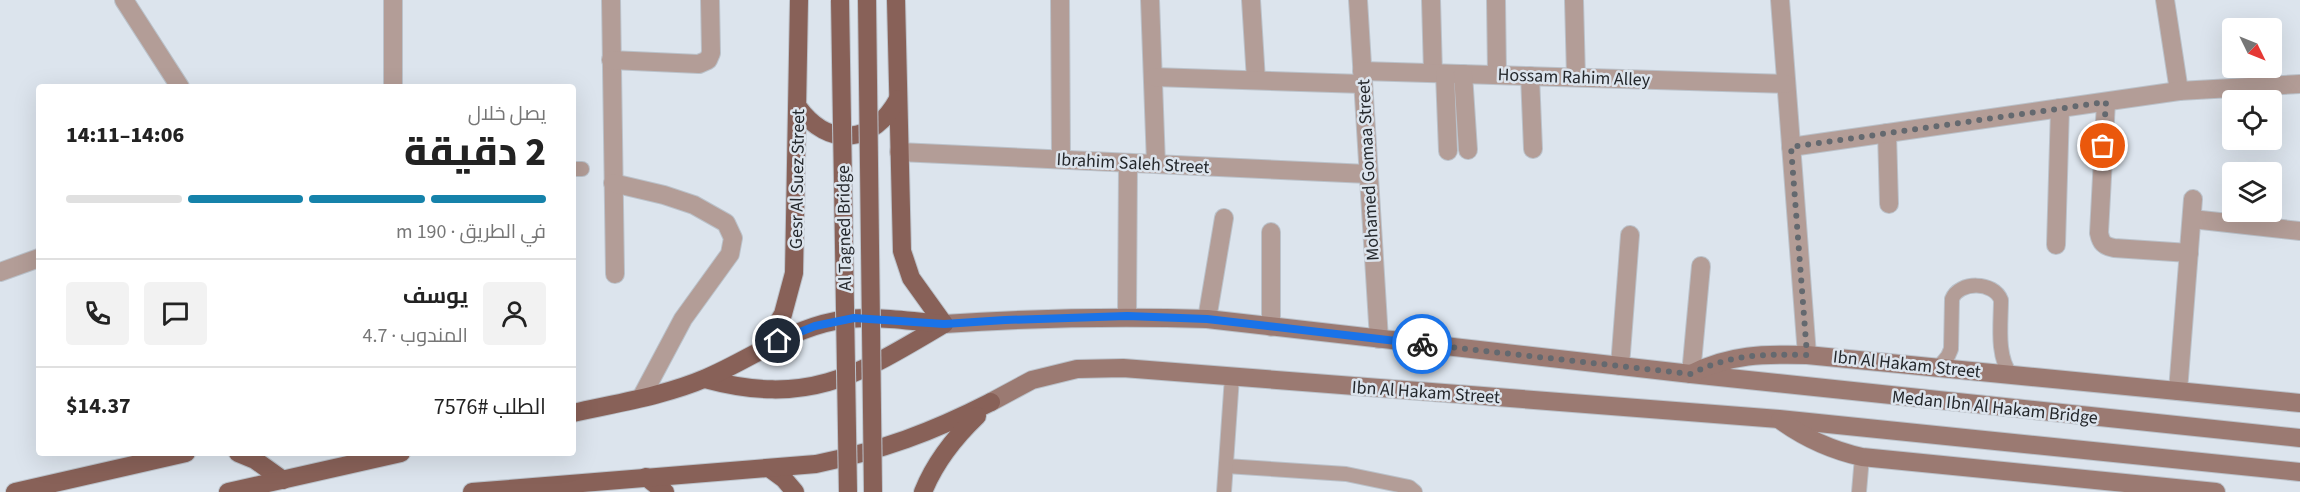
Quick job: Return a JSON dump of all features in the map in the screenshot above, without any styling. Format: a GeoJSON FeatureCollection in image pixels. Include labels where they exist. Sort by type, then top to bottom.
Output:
{"type":"FeatureCollection","features":[{"type":"Feature","properties":{"kind":"main road","name":"Gesr Al Suez Street"},"geometry":{"type":"LineString","coordinates":[[761,351],[783,314],[794,273],[799,0]]}},
{"type":"Feature","properties":{"kind":"main road","name":"Al Tagned Bridge"},"geometry":{"type":"LineString","coordinates":[[840,0],[848,492]]}},
{"type":"Feature","properties":{"kind":"main road","name":"Al Tagned Bridge"},"geometry":{"type":"LineString","coordinates":[[867,0],[873,492]]}},
{"type":"Feature","properties":{"kind":"main road"},"geometry":{"type":"LineString","coordinates":[[896,0],[902,251],[910,278],[944,324]]}},
{"type":"Feature","properties":{"kind":"main road"},"geometry":{"type":"LineString","coordinates":[[798,107],[808,121],[824,131],[841,135],[859,134],[875,127],[889,115],[898,99]]}},
{"type":"Feature","properties":{"kind":"main road"},"geometry":{"type":"LineString","coordinates":[[576,412],[641,398],[705,379],[796,333],[854,318],[944,324],[1015,319],[1127,316],[1207,319],[1691,374]]}},
{"type":"Feature","properties":{"kind":"main road"},"geometry":{"type":"LineString","coordinates":[[705,379],[769,390],[791,389],[834,381],[875,365],[944,324]]}},
{"type":"Feature","properties":{"kind":"main road","name":"Ibn Al Hakam Street"},"geometry":{"type":"LineString","coordinates":[[1691,374],[1712,363],[1743,357],[1775,354],[1807,355],[2300,403]]}},
{"type":"Feature","properties":{"kind":"main road","name":"Ibn Al Hakam Street"},"geometry":{"type":"LineString","coordinates":[[991,402],[1032,380],[1077,369],[1123,368],[1779,419],[1818,444],[1862,457],[2135,488],[2216,492]]}},
{"type":"Feature","properties":{"kind":"main road","name":"Medan Ibn Al Hakam Bridge"},"geometry":{"type":"LineString","coordinates":[[1691,374],[2300,438]]}},
{"type":"Feature","properties":{"kind":"main road"},"geometry":{"type":"LineString","coordinates":[[480,491],[816,464],[884,448],[950,423],[991,402]]}},
{"type":"Feature","properties":{"kind":"main road"},"geometry":{"type":"LineString","coordinates":[[923,492],[930,474],[957,435],[991,402]]}},
{"type":"Feature","properties":{"kind":"main road","name":"Medan Ibn Al Hakam Bridge"},"geometry":{"type":"LineString","coordinates":[[1779,419],[2300,472]]}},
{"type":"Feature","properties":{"kind":"main road"},"geometry":{"type":"LineString","coordinates":[[15,492],[173,456]]}},
{"type":"Feature","properties":{"kind":"main road"},"geometry":{"type":"LineString","coordinates":[[246,456],[255,459],[283,480]]}},
{"type":"Feature","properties":{"kind":"main road"},"geometry":{"type":"LineString","coordinates":[[228,492],[387,456]]}},
{"type":"Feature","properties":{"kind":"main road"},"geometry":{"type":"LineString","coordinates":[[769,468],[784,479],[795,492]]}},
{"type":"Feature","properties":{"kind":"main road"},"geometry":{"type":"LineString","coordinates":[[646,477],[665,492]]}},
{"type":"Feature","properties":{"kind":"street"},"geometry":{"type":"LineString","coordinates":[[124,0],[178,84]]}},
{"type":"Feature","properties":{"kind":"street"},"geometry":{"type":"LineString","coordinates":[[393,0],[393,84]]}},
{"type":"Feature","properties":{"kind":"street"},"geometry":{"type":"LineString","coordinates":[[610,0],[615,274]]}},
{"type":"Feature","properties":{"kind":"street"},"geometry":{"type":"LineString","coordinates":[[611,60],[699,64],[706,62],[711,53],[710,0]]}},
{"type":"Feature","properties":{"kind":"street"},"geometry":{"type":"LineString","coordinates":[[1060,0],[1061,159]]}},
{"type":"Feature","properties":{"kind":"street"},"geometry":{"type":"LineString","coordinates":[[1150,0],[1156,164]]}},
{"type":"Feature","properties":{"kind":"street"},"geometry":{"type":"LineString","coordinates":[[1251,0],[1256,80]]}},
{"type":"Feature","properties":{"kind":"street","name":"Mohamed Gomaa Street"},"geometry":{"type":"LineString","coordinates":[[1358,0],[1379,339]]}},
{"type":"Feature","properties":{"kind":"street"},"geometry":{"type":"LineString","coordinates":[[1431,0],[1447,74],[1468,150]]}},
{"type":"Feature","properties":{"kind":"street"},"geometry":{"type":"LineString","coordinates":[[1496,0],[1497,75]]}},
{"type":"Feature","properties":{"kind":"street"},"geometry":{"type":"LineString","coordinates":[[1574,0],[1576,77]]}},
{"type":"Feature","properties":{"kind":"street"},"geometry":{"type":"LineString","coordinates":[[1780,0],[1807,355]]}},
{"type":"Feature","properties":{"kind":"street"},"geometry":{"type":"LineString","coordinates":[[2165,0],[2179,91]]}},
{"type":"Feature","properties":{"kind":"street"},"geometry":{"type":"LineString","coordinates":[[1447,74],[1448,151]]}},
{"type":"Feature","properties":{"kind":"street","name":"Hossam Rahim Alley"},"geometry":{"type":"LineString","coordinates":[[1154,76],[1256,80],[1447,74],[1786,84]]}},
{"type":"Feature","properties":{"kind":"street"},"geometry":{"type":"LineString","coordinates":[[1530,76],[1533,149]]}},
{"type":"Feature","properties":{"kind":"street"},"geometry":{"type":"LineString","coordinates":[[1791,147],[2179,91],[2300,84]]}},
{"type":"Feature","properties":{"kind":"street"},"geometry":{"type":"LineString","coordinates":[[2106,102],[2100,241],[2114,248],[2189,253]]}},
{"type":"Feature","properties":{"kind":"street"},"geometry":{"type":"LineString","coordinates":[[2056,245],[2060,108]]}},
{"type":"Feature","properties":{"kind":"street"},"geometry":{"type":"LineString","coordinates":[[1887,133],[1889,204]]}},
{"type":"Feature","properties":{"kind":"street","name":"Ibrahim Saleh Street"},"geometry":{"type":"LineString","coordinates":[[899,152],[1368,174]]}},
{"type":"Feature","properties":{"kind":"street"},"geometry":{"type":"LineString","coordinates":[[1127,316],[1128,163]]}},
{"type":"Feature","properties":{"kind":"street"},"geometry":{"type":"LineString","coordinates":[[613,183],[694,205],[726,223],[734,238],[730,254],[675,332],[641,398]]}},
{"type":"Feature","properties":{"kind":"street"},"geometry":{"type":"LineString","coordinates":[[2178,391],[2193,198]]}},
{"type":"Feature","properties":{"kind":"street"},"geometry":{"type":"LineString","coordinates":[[1207,319],[1224,218]]}},
{"type":"Feature","properties":{"kind":"street"},"geometry":{"type":"LineString","coordinates":[[2192,219],[2300,231]]}},
{"type":"Feature","properties":{"kind":"street"},"geometry":{"type":"LineString","coordinates":[[1271,232],[1271,327]]}},
{"type":"Feature","properties":{"kind":"street"},"geometry":{"type":"LineString","coordinates":[[1620,366],[1630,235]]}},
{"type":"Feature","properties":{"kind":"street"},"geometry":{"type":"LineString","coordinates":[[0,272],[36,259]]}},
{"type":"Feature","properties":{"kind":"street"},"geometry":{"type":"LineString","coordinates":[[1691,374],[1701,266]]}},
{"type":"Feature","properties":{"kind":"lane"},"geometry":{"type":"LineString","coordinates":[[1938,367],[1944,362],[1951,349],[1954,294],[1964,286],[1989,287],[1999,294],[2001,300],[2003,362],[2011,375]]}},
{"type":"Feature","properties":{"kind":"lane"},"geometry":{"type":"LineString","coordinates":[[1224,492],[1232,377]]}},
{"type":"Feature","properties":{"kind":"lane"},"geometry":{"type":"LineString","coordinates":[[1859,492],[1862,457]]}},
{"type":"Feature","properties":{"kind":"lane"},"geometry":{"type":"LineString","coordinates":[[1226,466],[1346,474],[1409,487],[1415,492]]}},
{"type":"Feature","properties":{"kind":"way so far"},"geometry":{"type":"LineString","coordinates":[[1422,344],[1691,374],[1712,363],[1743,357],[1775,354],[1807,355],[1791,147],[2106,102],[2103,146]]}},
{"type":"Feature","properties":{"kind":"route"},"geometry":{"type":"LineString","coordinates":[[778,341],[815,326],[854,318],[944,324],[1127,316],[1207,319],[1422,344]]}}]}
